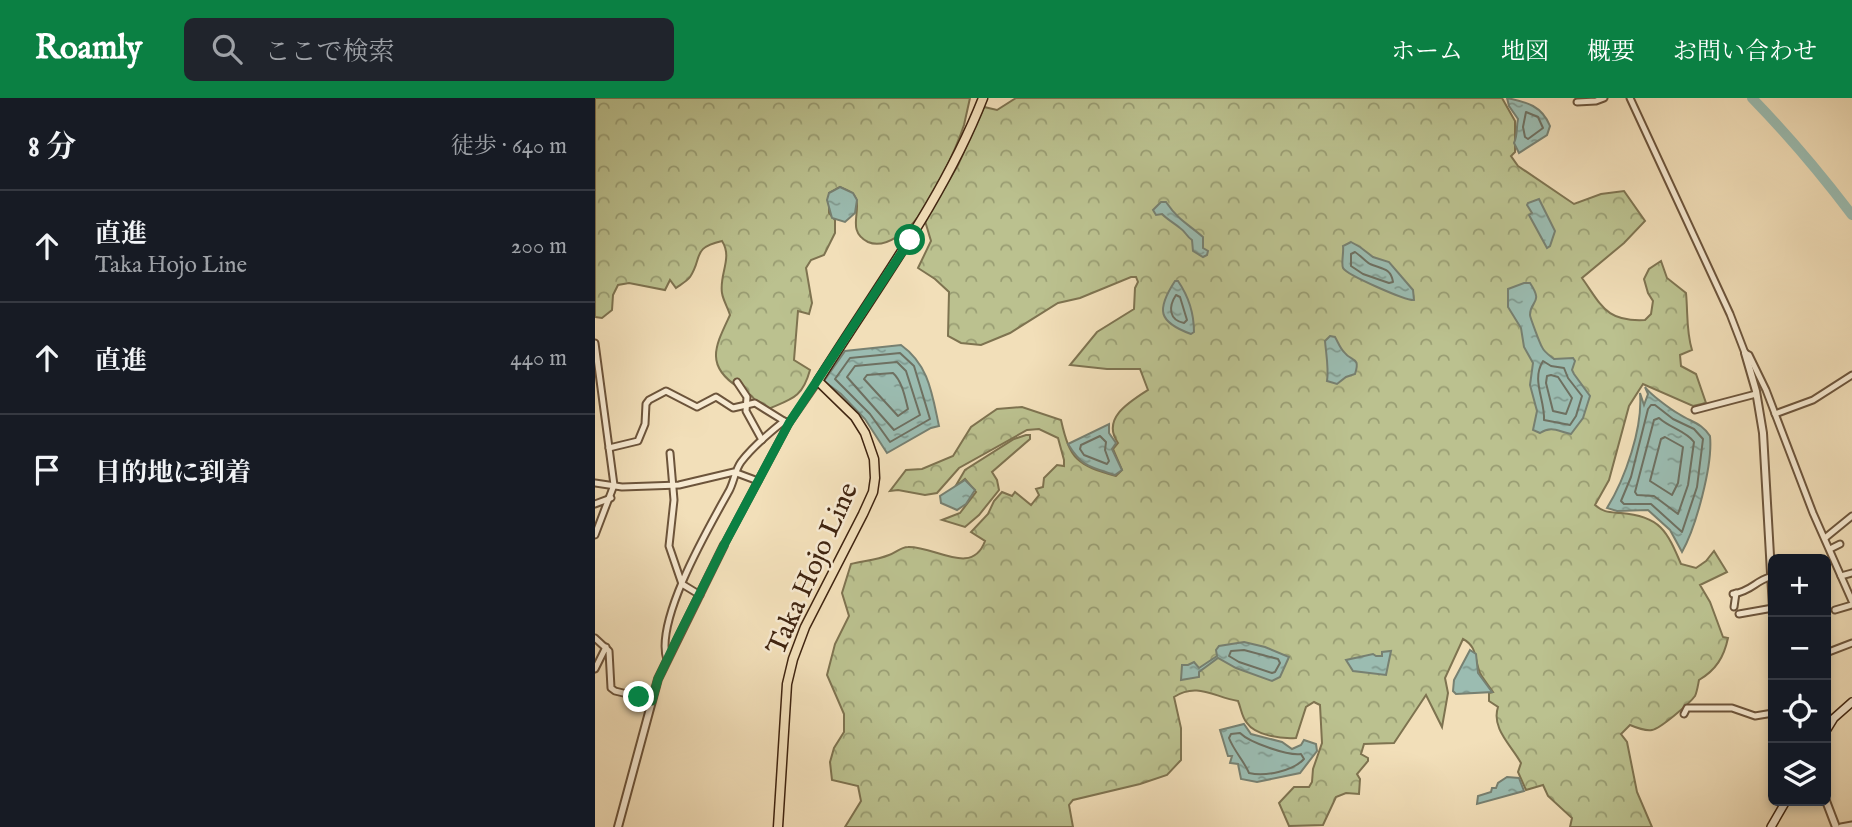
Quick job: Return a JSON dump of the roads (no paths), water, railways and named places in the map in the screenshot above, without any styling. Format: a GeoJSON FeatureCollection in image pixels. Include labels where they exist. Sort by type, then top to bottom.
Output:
{"type":"FeatureCollection","features":[{"type":"Feature","properties":{"kind":"main road"},"geometry":{"type":"LineString","coordinates":[[818,381],[910,240],[948,175],[983,98]]}},
{"type":"Feature","properties":{"kind":"main road","name":"Taka Hojo Line"},"geometry":{"type":"LineString","coordinates":[[778,827],[787,684],[793,659],[805,627],[873,492],[875,478],[874,460],[865,433],[855,418],[818,381]]}},
{"type":"Feature","properties":{"kind":"main road"},"geometry":{"type":"LineString","coordinates":[[1831,723],[1852,702]]}},
{"type":"Feature","properties":{"kind":"main road"},"geometry":{"type":"LineString","coordinates":[[1771,827],[1783,806]]}},
{"type":"Feature","properties":{"kind":"street"},"geometry":{"type":"LineString","coordinates":[[1577,102],[1604,98]]}},
{"type":"Feature","properties":{"kind":"street"},"geometry":{"type":"LineString","coordinates":[[1630,98],[1730,314],[1745,353],[1756,392],[1763,433],[1769,554]]}},
{"type":"Feature","properties":{"kind":"street"},"geometry":{"type":"LineString","coordinates":[[595,343],[614,485],[595,535]]}},
{"type":"Feature","properties":{"kind":"street"},"geometry":{"type":"LineString","coordinates":[[1745,353],[1749,355],[1766,390],[1825,538],[1850,592],[1852,603],[1835,610]]}},
{"type":"Feature","properties":{"kind":"street"},"geometry":{"type":"LineString","coordinates":[[1775,414],[1813,400],[1852,375]]}},
{"type":"Feature","properties":{"kind":"street"},"geometry":{"type":"LineString","coordinates":[[618,827],[652,701],[667,660],[787,422],[818,381]]}},
{"type":"Feature","properties":{"kind":"street"},"geometry":{"type":"LineString","coordinates":[[737,382],[747,397],[746,411],[751,424],[762,440]]}},
{"type":"Feature","properties":{"kind":"street"},"geometry":{"type":"LineString","coordinates":[[1695,410],[1766,390]]}},
{"type":"Feature","properties":{"kind":"street"},"geometry":{"type":"LineString","coordinates":[[609,448],[638,441],[645,424],[646,404],[666,391],[697,407],[716,397],[733,408],[747,404],[761,406],[787,422]]}},
{"type":"Feature","properties":{"kind":"street"},"geometry":{"type":"LineString","coordinates":[[667,660],[664,651],[667,624],[682,584],[719,505],[730,490],[739,464],[762,440],[787,422]]}},
{"type":"Feature","properties":{"kind":"street"},"geometry":{"type":"LineString","coordinates":[[670,453],[674,499],[669,546],[682,584],[700,595]]}},
{"type":"Feature","properties":{"kind":"street"},"geometry":{"type":"LineString","coordinates":[[595,483],[673,485],[736,473],[758,481]]}},
{"type":"Feature","properties":{"kind":"street"},"geometry":{"type":"LineString","coordinates":[[595,504],[611,498]]}},
{"type":"Feature","properties":{"kind":"street"},"geometry":{"type":"LineString","coordinates":[[1825,538],[1852,516]]}},
{"type":"Feature","properties":{"kind":"street"},"geometry":{"type":"LineString","coordinates":[[1830,550],[1840,544]]}},
{"type":"Feature","properties":{"kind":"street"},"geometry":{"type":"LineString","coordinates":[[1841,576],[1852,573]]}},
{"type":"Feature","properties":{"kind":"street"},"geometry":{"type":"LineString","coordinates":[[1734,607],[1735,594],[1745,592],[1768,578]]}},
{"type":"Feature","properties":{"kind":"street"},"geometry":{"type":"LineString","coordinates":[[1739,614],[1768,609]]}},
{"type":"Feature","properties":{"kind":"street"},"geometry":{"type":"LineString","coordinates":[[595,638],[609,651],[611,688],[652,701]]}},
{"type":"Feature","properties":{"kind":"street"},"geometry":{"type":"LineString","coordinates":[[1831,651],[1852,643]]}},
{"type":"Feature","properties":{"kind":"street"},"geometry":{"type":"LineString","coordinates":[[595,668],[606,647]]}},
{"type":"Feature","properties":{"kind":"street"},"geometry":{"type":"LineString","coordinates":[[1684,714],[1688,708],[1732,708],[1755,716],[1768,714]]}},
{"type":"Feature","properties":{"kind":"street"},"geometry":{"type":"LineString","coordinates":[[1828,806],[1838,827],[1852,825]]}},
{"type":"Feature","properties":{"kind":"water"},"geometry":{"type":"Polygon","coordinates":[[[1507,98],[1538,109],[1550,126],[1547,135],[1519,153],[1514,143],[1518,119],[1507,98]]]}},
{"type":"Feature","properties":{"kind":"water"},"geometry":{"type":"Polygon","coordinates":[[[840,187],[853,193],[857,200],[855,213],[845,222],[832,218],[827,200],[829,193],[840,187]]]}},
{"type":"Feature","properties":{"kind":"water"},"geometry":{"type":"Polygon","coordinates":[[[1539,199],[1555,231],[1547,248],[1529,215],[1532,213],[1527,205],[1539,199]]]}},
{"type":"Feature","properties":{"kind":"water"},"geometry":{"type":"Polygon","coordinates":[[[1161,202],[1166,202],[1179,218],[1203,237],[1203,248],[1208,251],[1207,255],[1203,257],[1193,251],[1192,240],[1184,231],[1162,214],[1156,215],[1153,210],[1161,202]]]}},
{"type":"Feature","properties":{"kind":"water"},"geometry":{"type":"Polygon","coordinates":[[[1351,242],[1373,257],[1389,262],[1413,290],[1414,300],[1377,287],[1343,268],[1343,246],[1351,242]]]}},
{"type":"Feature","properties":{"kind":"water"},"geometry":{"type":"Polygon","coordinates":[[[1175,281],[1182,287],[1190,305],[1194,332],[1191,334],[1172,325],[1163,314],[1165,300],[1175,281]]]}},
{"type":"Feature","properties":{"kind":"water"},"geometry":{"type":"Polygon","coordinates":[[[1530,283],[1536,295],[1530,315],[1543,349],[1554,359],[1573,358],[1575,361],[1572,370],[1590,396],[1583,418],[1571,434],[1552,429],[1540,433],[1533,430],[1537,411],[1530,385],[1533,363],[1524,347],[1521,328],[1508,307],[1508,289],[1530,283]]]}},
{"type":"Feature","properties":{"kind":"water"},"geometry":{"type":"Polygon","coordinates":[[[1330,336],[1335,337],[1357,364],[1355,374],[1337,384],[1327,381],[1325,341],[1330,336]]]}},
{"type":"Feature","properties":{"kind":"water"},"geometry":{"type":"Polygon","coordinates":[[[901,345],[918,362],[928,381],[939,426],[887,453],[865,419],[824,381],[845,351],[901,345]]]}},
{"type":"Feature","properties":{"kind":"water"},"geometry":{"type":"Polygon","coordinates":[[[1645,387],[1671,409],[1700,425],[1710,436],[1709,463],[1702,496],[1682,552],[1670,530],[1648,510],[1617,511],[1607,508],[1631,453],[1639,422],[1640,393],[1644,405],[1648,394],[1645,387]]]}},
{"type":"Feature","properties":{"kind":"water"},"geometry":{"type":"Polygon","coordinates":[[[1109,424],[1109,433],[1116,443],[1112,449],[1122,470],[1115,475],[1087,465],[1068,444],[1109,424]]]}},
{"type":"Feature","properties":{"kind":"water"},"geometry":{"type":"Polygon","coordinates":[[[965,480],[975,490],[966,504],[957,510],[941,503],[940,496],[965,480]]]}},
{"type":"Feature","properties":{"kind":"water"},"geometry":{"type":"Polygon","coordinates":[[[1244,642],[1289,657],[1280,677],[1272,681],[1236,668],[1218,658],[1199,672],[1199,677],[1181,680],[1182,665],[1194,662],[1199,668],[1217,656],[1216,650],[1219,646],[1244,642]]]}},
{"type":"Feature","properties":{"kind":"water"},"geometry":{"type":"Polygon","coordinates":[[[1470,650],[1476,654],[1478,673],[1492,692],[1456,694],[1453,691],[1454,680],[1470,650]]]}},
{"type":"Feature","properties":{"kind":"water"},"geometry":{"type":"Polygon","coordinates":[[[1391,651],[1386,675],[1353,671],[1346,660],[1373,654],[1382,656],[1382,652],[1391,651]]]}},
{"type":"Feature","properties":{"kind":"water"},"geometry":{"type":"Polygon","coordinates":[[[1244,724],[1251,734],[1282,742],[1292,749],[1301,745],[1304,740],[1316,744],[1317,751],[1300,773],[1257,782],[1241,779],[1238,764],[1230,763],[1232,756],[1228,756],[1220,730],[1244,724]]]}},
{"type":"Feature","properties":{"kind":"water"},"geometry":{"type":"Polygon","coordinates":[[[1507,777],[1519,778],[1524,791],[1477,804],[1478,796],[1491,792],[1492,788],[1496,788],[1498,783],[1507,777]]]}},
{"type":"Feature","properties":{"kind":"waterway"},"geometry":{"type":"LineString","coordinates":[[1752,98],[1804,155],[1852,215]]}}]}
